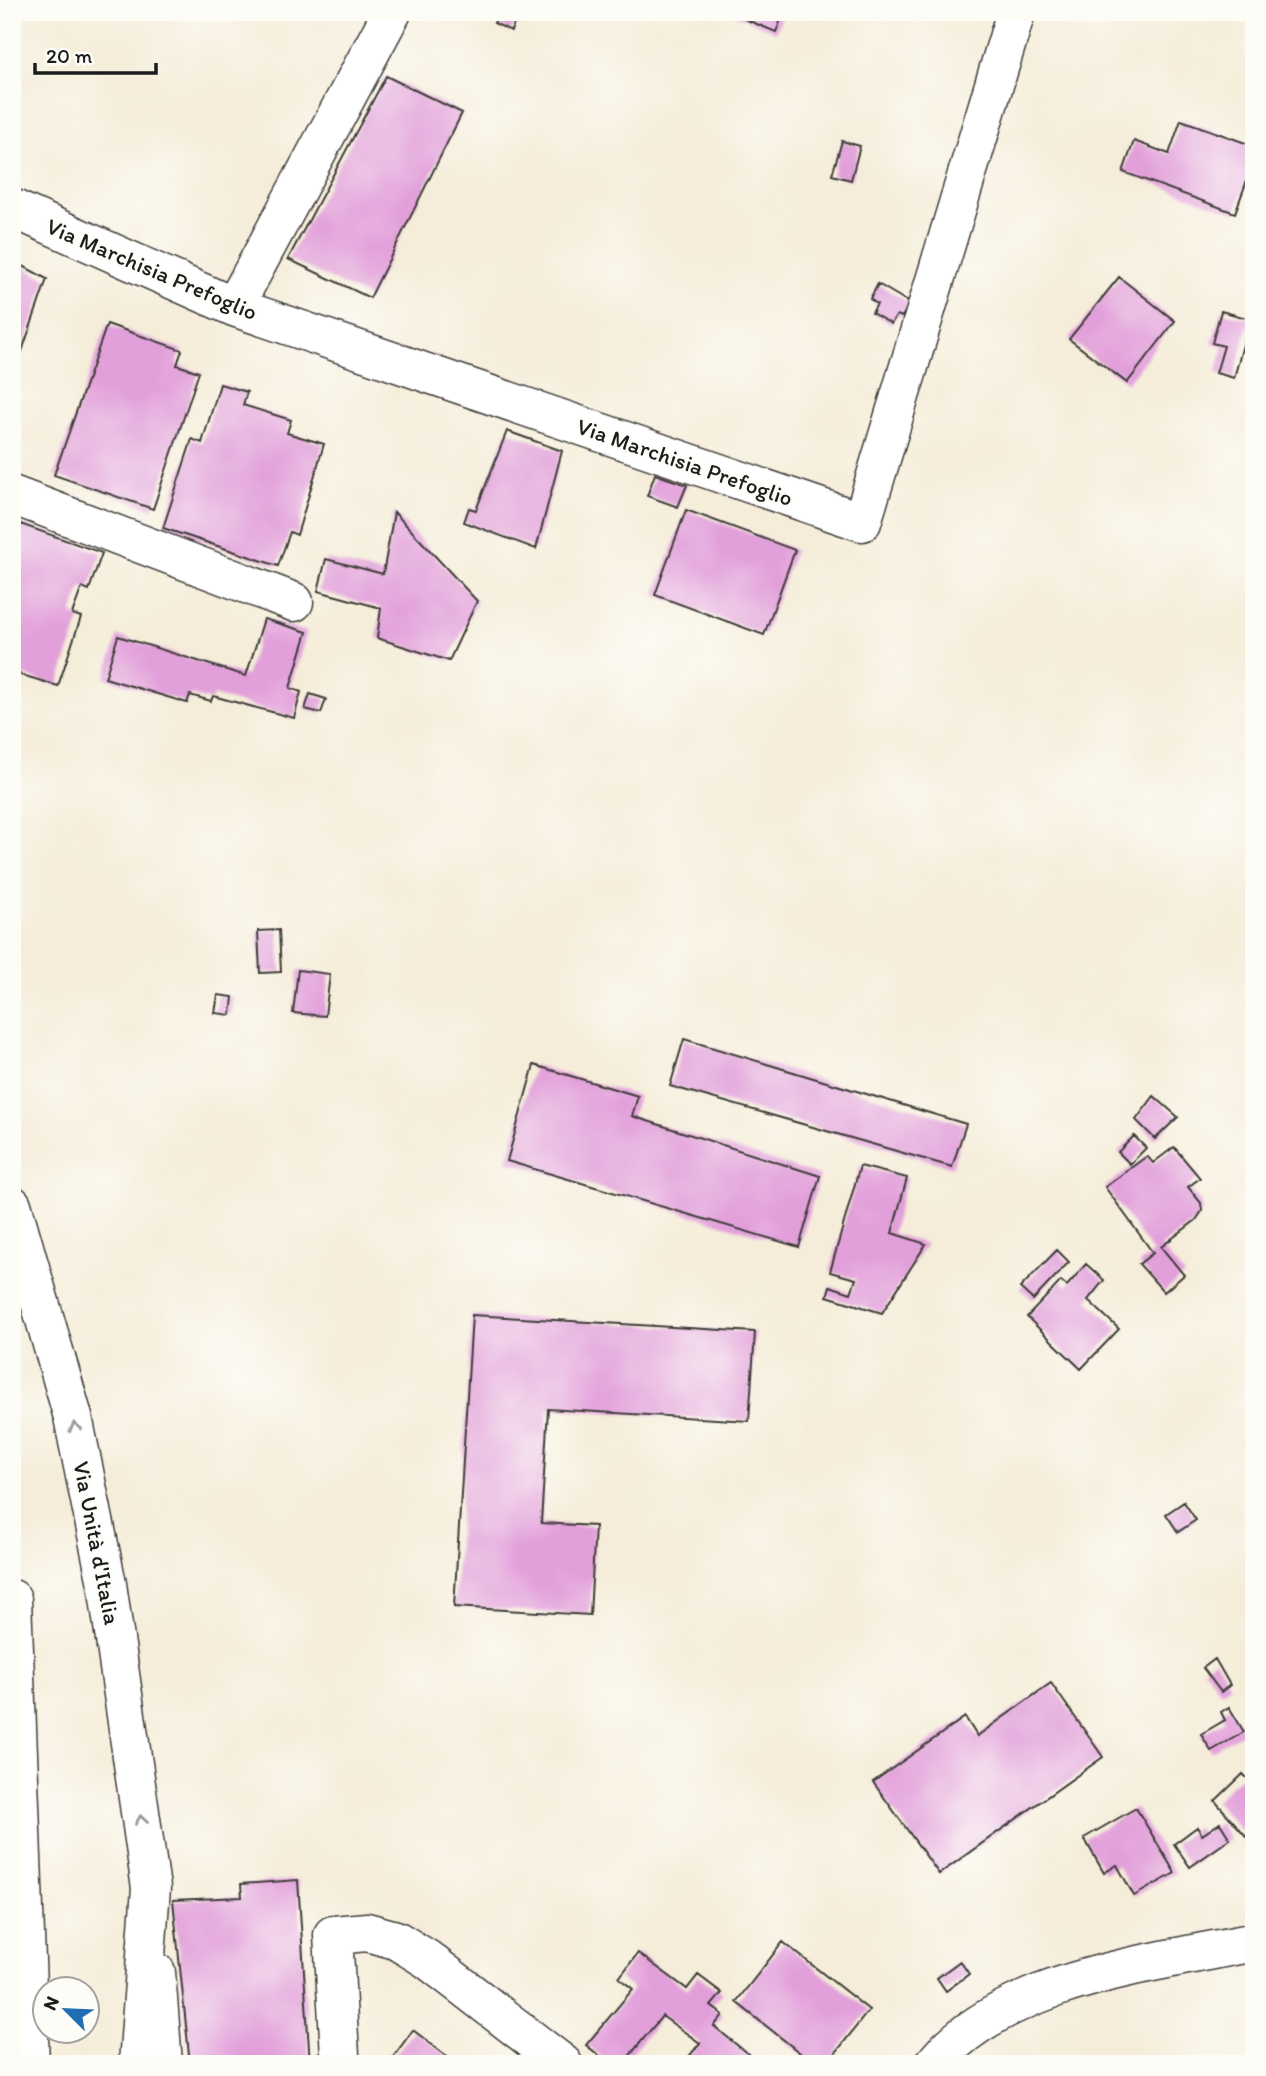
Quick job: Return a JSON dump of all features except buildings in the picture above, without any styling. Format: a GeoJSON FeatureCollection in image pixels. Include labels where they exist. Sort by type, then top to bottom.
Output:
{"type":"FeatureCollection","features":[{"type":"Feature","properties":{"kind":"street"},"geometry":{"type":"LineString","coordinates":[[234,307],[392,12]]}},
{"type":"Feature","properties":{"kind":"street","name":"Via Marchisia Prefoglio"},"geometry":{"type":"LineString","coordinates":[[12,208],[234,307],[862,522],[1016,12]]}},
{"type":"Feature","properties":{"kind":"street"},"geometry":{"type":"LineString","coordinates":[[12,495],[294,602]]}},
{"type":"Feature","properties":{"kind":"street","name":"Via Unità d'Italia"},"geometry":{"type":"LineString","coordinates":[[12,1205],[73,1417],[99,1546],[151,1888]]}},
{"type":"Feature","properties":{"kind":"street"},"geometry":{"type":"LineString","coordinates":[[12,1599],[29,2064]]}},
{"type":"Feature","properties":{"kind":"street"},"geometry":{"type":"LineString","coordinates":[[138,2064],[151,1888]]}},
{"type":"Feature","properties":{"kind":"street"},"geometry":{"type":"LineString","coordinates":[[151,1888],[163,2064]]}},
{"type":"Feature","properties":{"kind":"street"},"geometry":{"type":"LineString","coordinates":[[340,2055],[333,1934],[367,1932],[396,1940],[427,1959],[563,2064]]}},
{"type":"Feature","properties":{"kind":"street"},"geometry":{"type":"LineString","coordinates":[[934,2064],[952,2042],[979,2024],[1068,1982],[1254,1942]]}},
{"type":"Feature","properties":{"kind":"street"},"geometry":{"type":"LineString","coordinates":[[12,1979],[29,2064]]}}]}
